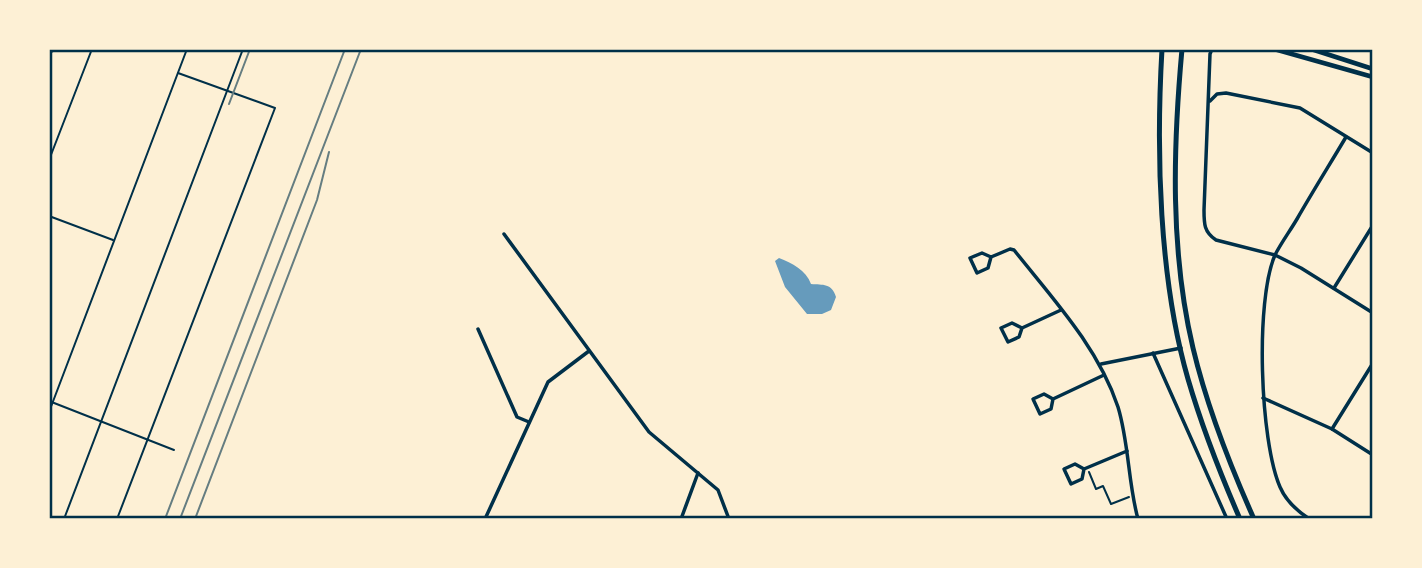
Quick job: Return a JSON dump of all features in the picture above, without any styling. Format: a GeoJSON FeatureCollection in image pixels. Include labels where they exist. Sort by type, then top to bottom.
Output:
{"type":"FeatureCollection","features":[{"type":"Feature","properties":{"kind":"main road"},"geometry":{"type":"LineString","coordinates":[[1162,49],[1160,171],[1166,261],[1181,348],[1203,429],[1240,519]]}},
{"type":"Feature","properties":{"kind":"main road"},"geometry":{"type":"LineString","coordinates":[[1182,49],[1176,139],[1176,214],[1182,282],[1192,345],[1214,423],[1254,519]]}},
{"type":"Feature","properties":{"kind":"street"},"geometry":{"type":"LineString","coordinates":[[1212,49],[1204,211],[1208,234],[1216,240],[1275,255],[1373,313]]}},
{"type":"Feature","properties":{"kind":"street"},"geometry":{"type":"LineString","coordinates":[[1274,49],[1373,77]]}},
{"type":"Feature","properties":{"kind":"street"},"geometry":{"type":"LineString","coordinates":[[1311,49],[1373,69]]}},
{"type":"Feature","properties":{"kind":"street"},"geometry":{"type":"LineString","coordinates":[[1210,101],[1217,94],[1226,93],[1288,104],[1307,111],[1373,153]]}},
{"type":"Feature","properties":{"kind":"street"},"geometry":{"type":"LineString","coordinates":[[1308,518],[1294,509],[1281,490],[1272,467],[1267,440],[1263,398],[1267,279],[1275,255],[1346,136]]}},
{"type":"Feature","properties":{"kind":"street"},"geometry":{"type":"LineString","coordinates":[[1334,288],[1373,225]]}},
{"type":"Feature","properties":{"kind":"street"},"geometry":{"type":"LineString","coordinates":[[504,234],[649,432],[718,490],[729,519]]}},
{"type":"Feature","properties":{"kind":"street"},"geometry":{"type":"LineString","coordinates":[[991,257],[988,268],[977,273],[971,258],[982,253],[991,257],[1010,249],[1014,250],[1100,365],[1118,408],[1138,519]]}},
{"type":"Feature","properties":{"kind":"street"},"geometry":{"type":"LineString","coordinates":[[1021,328],[1061,310]]}},
{"type":"Feature","properties":{"kind":"street"},"geometry":{"type":"LineString","coordinates":[[1012,323],[1021,328],[1019,337],[1008,342],[1001,328],[1012,323]]}},
{"type":"Feature","properties":{"kind":"street"},"geometry":{"type":"LineString","coordinates":[[478,329],[517,417],[529,422]]}},
{"type":"Feature","properties":{"kind":"street"},"geometry":{"type":"LineString","coordinates":[[1100,365],[1192,345]]}},
{"type":"Feature","properties":{"kind":"street"},"geometry":{"type":"LineString","coordinates":[[485,519],[548,382],[589,351]]}},
{"type":"Feature","properties":{"kind":"street"},"geometry":{"type":"LineString","coordinates":[[1153,354],[1227,519]]}},
{"type":"Feature","properties":{"kind":"street"},"geometry":{"type":"LineString","coordinates":[[1332,429],[1373,363]]}},
{"type":"Feature","properties":{"kind":"street"},"geometry":{"type":"LineString","coordinates":[[1053,399],[1104,375]]}},
{"type":"Feature","properties":{"kind":"street"},"geometry":{"type":"LineString","coordinates":[[1044,394],[1053,399],[1051,409],[1040,414],[1033,399],[1044,394]]}},
{"type":"Feature","properties":{"kind":"street"},"geometry":{"type":"LineString","coordinates":[[1263,398],[1332,429],[1373,455]]}},
{"type":"Feature","properties":{"kind":"street"},"geometry":{"type":"LineString","coordinates":[[1085,469],[1082,479],[1071,484],[1064,469],[1075,464],[1085,469],[1127,451]]}},
{"type":"Feature","properties":{"kind":"street"},"geometry":{"type":"LineString","coordinates":[[681,519],[698,473]]}},
{"type":"Feature","properties":{"kind":"lane"},"geometry":{"type":"LineString","coordinates":[[49,160],[92,49]]}},
{"type":"Feature","properties":{"kind":"lane"},"geometry":{"type":"LineString","coordinates":[[49,412],[187,49]]}},
{"type":"Feature","properties":{"kind":"lane"},"geometry":{"type":"LineString","coordinates":[[64,519],[243,49]]}},
{"type":"Feature","properties":{"kind":"lane"},"geometry":{"type":"LineString","coordinates":[[117,519],[275,108],[178,73]]}},
{"type":"Feature","properties":{"kind":"lane"},"geometry":{"type":"LineString","coordinates":[[49,216],[114,240]]}},
{"type":"Feature","properties":{"kind":"lane"},"geometry":{"type":"LineString","coordinates":[[51,401],[174,450]]}},
{"type":"Feature","properties":{"kind":"path"},"geometry":{"type":"LineString","coordinates":[[1085,469],[1096,489],[1103,486],[1111,504],[1133,495]]}},
{"type":"Feature","properties":{"kind":"water"},"geometry":{"type":"Polygon","coordinates":[[[779,258],[802,271],[811,284],[832,289],[836,297],[831,310],[822,314],[807,314],[785,287],[775,261],[779,258]]]}},
{"type":"Feature","properties":{"kind":"railway"},"geometry":{"type":"LineString","coordinates":[[49,54],[56,49]]}},
{"type":"Feature","properties":{"kind":"railway"},"geometry":{"type":"LineString","coordinates":[[229,104],[250,49]]}},
{"type":"Feature","properties":{"kind":"railway"},"geometry":{"type":"LineString","coordinates":[[165,519],[345,49]]}},
{"type":"Feature","properties":{"kind":"railway"},"geometry":{"type":"LineString","coordinates":[[180,519],[361,49]]}},
{"type":"Feature","properties":{"kind":"railway"},"geometry":{"type":"LineString","coordinates":[[1366,49],[1373,51]]}},
{"type":"Feature","properties":{"kind":"railway"},"geometry":{"type":"LineString","coordinates":[[195,519],[317,200],[329,152]]}}]}
